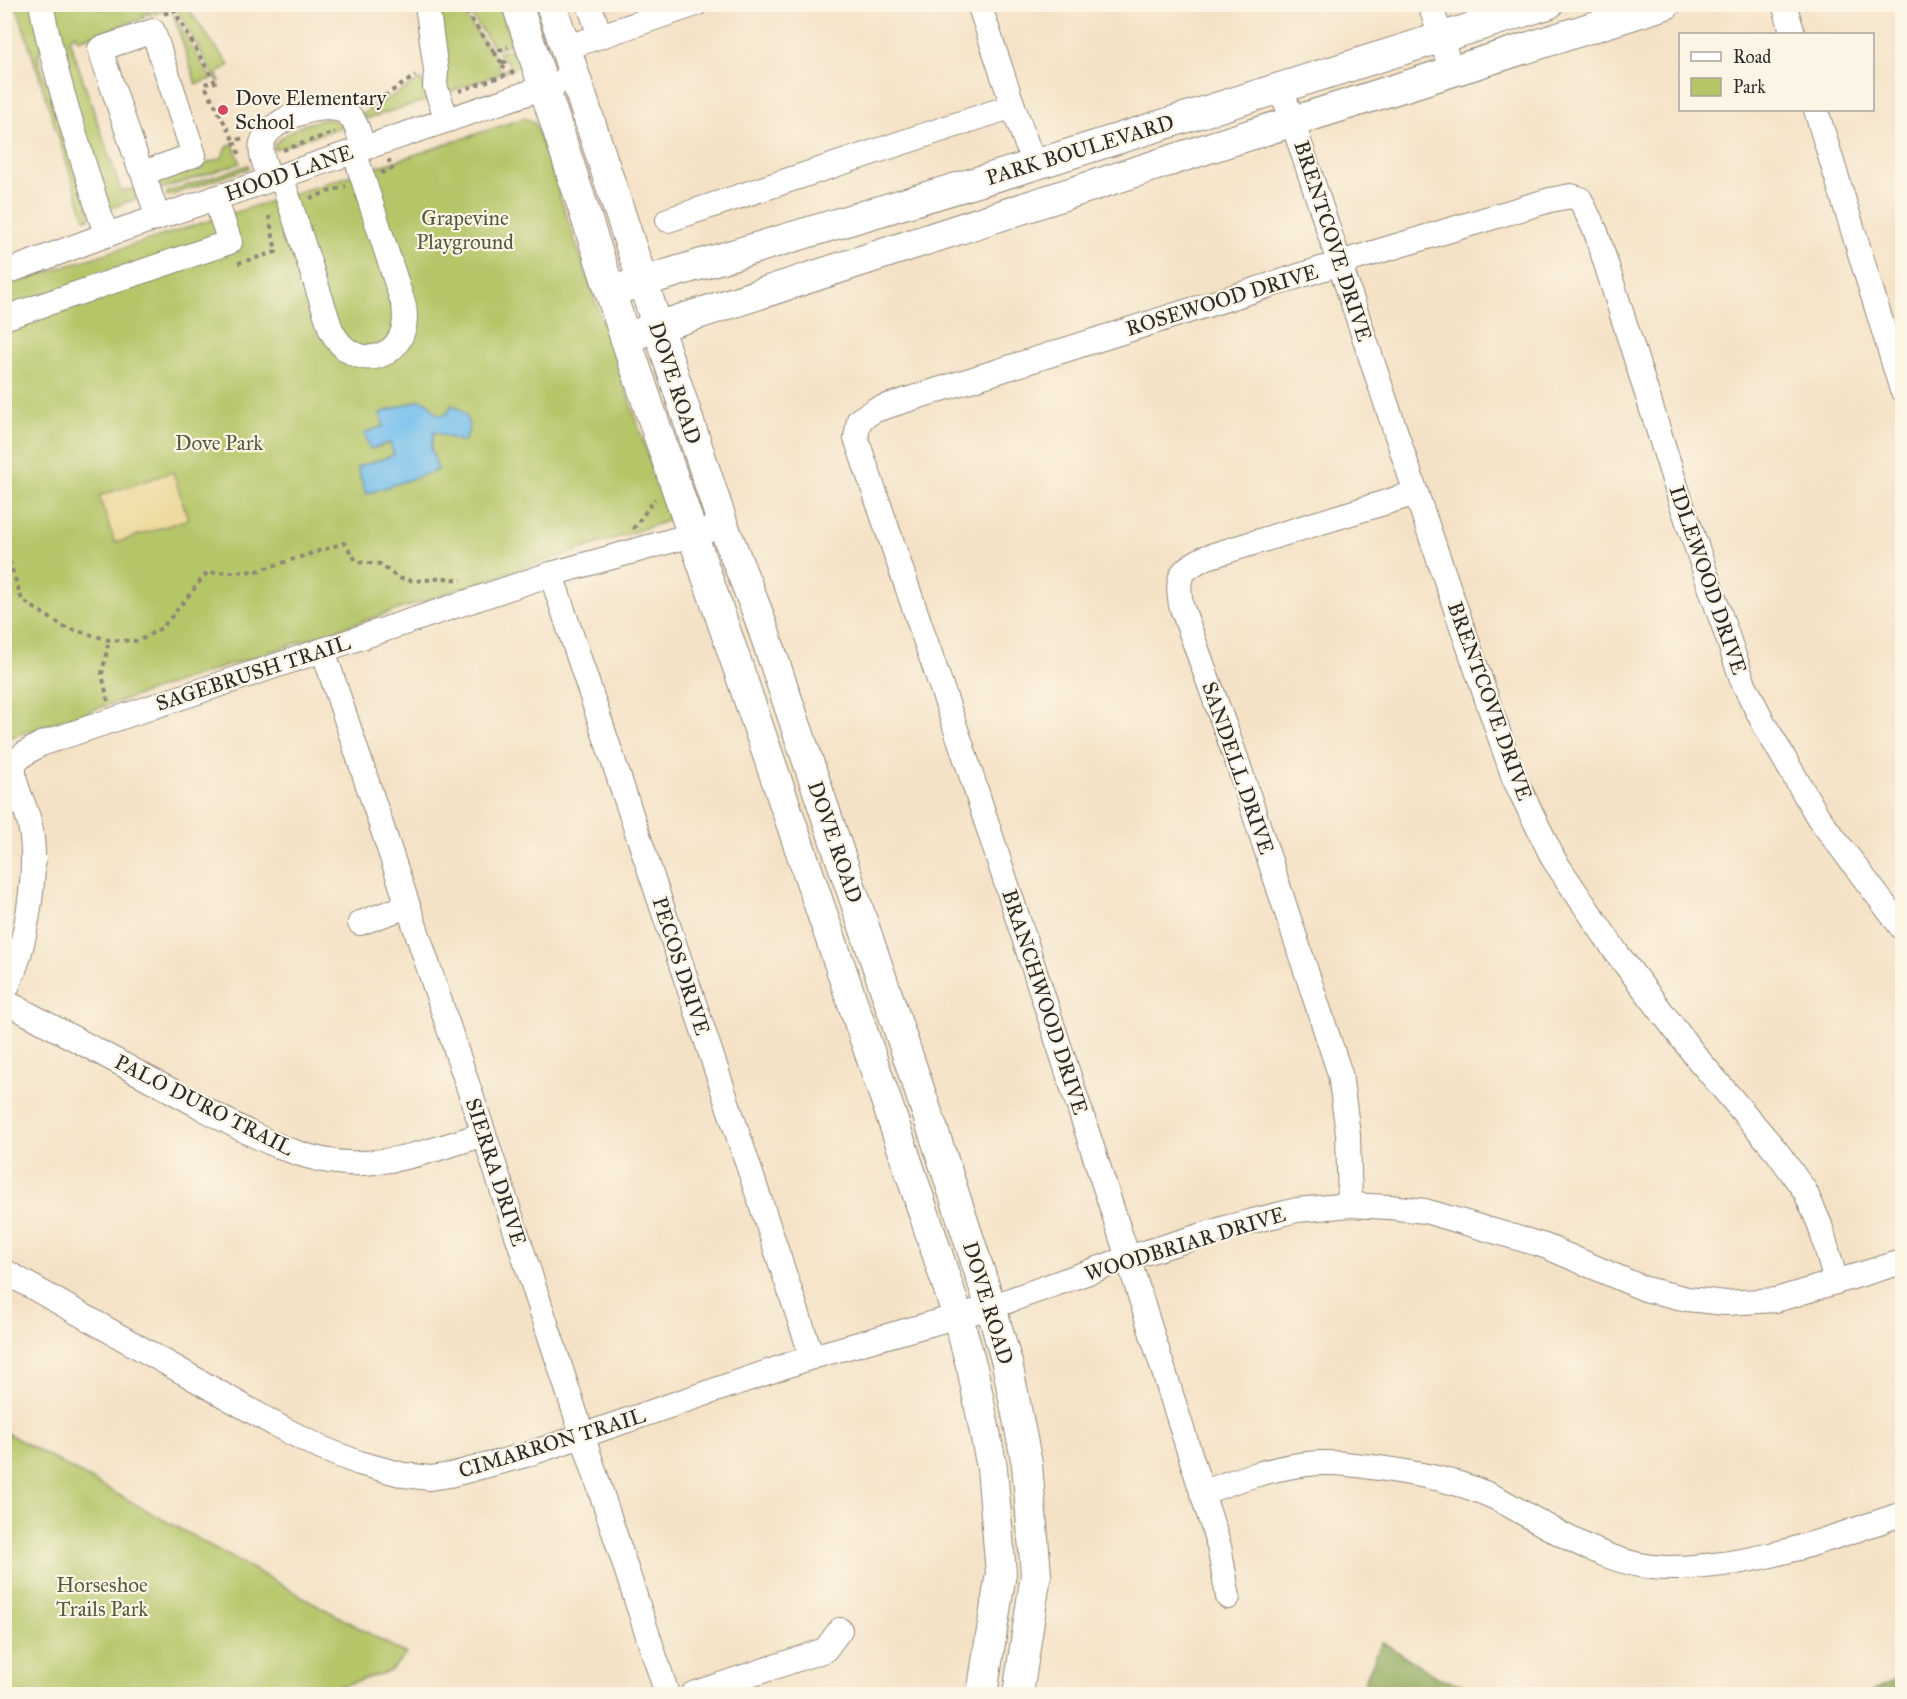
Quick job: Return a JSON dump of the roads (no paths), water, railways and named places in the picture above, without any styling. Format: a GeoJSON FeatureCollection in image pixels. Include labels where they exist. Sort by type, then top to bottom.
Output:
{"type":"FeatureCollection","features":[{"type":"Feature","properties":{"kind":"main road","name":"DOVE ROAD"},"geometry":{"type":"LineString","coordinates":[[517,4],[625,337],[958,1317],[973,1372],[993,1468],[1001,1573],[982,1695]]}},
{"type":"Feature","properties":{"kind":"main road","name":"DOVE ROAD"},"geometry":{"type":"LineString","coordinates":[[551,4],[723,525],[760,622],[936,1137],[1007,1363],[1027,1464],[1036,1574],[1018,1695]]}},
{"type":"Feature","properties":{"kind":"main road","name":"PARK BOULEVARD"},"geometry":{"type":"LineString","coordinates":[[610,292],[1034,165],[1548,4]]}},
{"type":"Feature","properties":{"kind":"main road","name":"PARK BOULEVARD"},"geometry":{"type":"LineString","coordinates":[[625,337],[1666,4]]}},
{"type":"Feature","properties":{"kind":"main road"},"geometry":{"type":"LineString","coordinates":[[1034,165],[1045,201]]}},
{"type":"Feature","properties":{"kind":"street"},"geometry":{"type":"LineString","coordinates":[[41,4],[46,32],[78,149],[106,235]]}},
{"type":"Feature","properties":{"kind":"street"},"geometry":{"type":"LineString","coordinates":[[427,4],[436,71],[435,86],[447,120]]}},
{"type":"Feature","properties":{"kind":"street"},"geometry":{"type":"LineString","coordinates":[[589,4],[600,36]]}},
{"type":"Feature","properties":{"kind":"street"},"geometry":{"type":"LineString","coordinates":[[565,48],[696,4]]}},
{"type":"Feature","properties":{"kind":"street"},"geometry":{"type":"LineString","coordinates":[[979,4],[1034,165]]}},
{"type":"Feature","properties":{"kind":"street"},"geometry":{"type":"LineString","coordinates":[[1430,4],[1452,73]]}},
{"type":"Feature","properties":{"kind":"street"},"geometry":{"type":"LineString","coordinates":[[1784,4],[1793,33]]}},
{"type":"Feature","properties":{"kind":"street"},"geometry":{"type":"LineString","coordinates":[[143,173],[194,155],[153,31],[100,49],[138,166],[143,173],[158,218]]}},
{"type":"Feature","properties":{"kind":"street","name":"HOOD LANE"},"geometry":{"type":"LineString","coordinates":[[4,273],[106,235],[575,77]]}},
{"type":"Feature","properties":{"kind":"street","name":"BRENTCOVE DRIVE"},"geometry":{"type":"LineString","coordinates":[[1281,87],[1416,493],[1514,778],[1554,861],[1616,952],[1697,1058],[1778,1153],[1805,1191],[1820,1225],[1836,1282]]}},
{"type":"Feature","properties":{"kind":"street"},"geometry":{"type":"LineString","coordinates":[[668,220],[1013,106]]}},
{"type":"Feature","properties":{"kind":"street"},"geometry":{"type":"LineString","coordinates":[[319,109],[342,111],[350,116],[356,126],[358,150],[406,318],[405,330],[399,341],[380,356],[368,357],[355,355],[345,350],[336,341],[275,178],[262,152],[262,143],[280,122],[319,109]]}},
{"type":"Feature","properties":{"kind":"street"},"geometry":{"type":"LineString","coordinates":[[1816,111],[1902,390]]}},
{"type":"Feature","properties":{"kind":"street","name":"ROSEWOOD DRIVE"},"geometry":{"type":"LineString","coordinates":[[866,414],[1340,263],[1550,200],[1572,196],[1580,199]]}},
{"type":"Feature","properties":{"kind":"street"},"geometry":{"type":"LineString","coordinates":[[4,318],[230,242],[215,198]]}},
{"type":"Feature","properties":{"kind":"street","name":"IDLEWOOD DRIVE"},"geometry":{"type":"LineString","coordinates":[[1580,199],[1596,232],[1680,499],[1743,682],[1764,724],[1818,817],[1902,928]]}},
{"type":"Feature","properties":{"kind":"street","name":"BRANCHWOOD DRIVE"},"geometry":{"type":"LineString","coordinates":[[866,414],[859,420],[856,438],[962,747],[1128,1258],[1219,1546],[1228,1597]]}},
{"type":"Feature","properties":{"kind":"street","name":"SANDELL DRIVE"},"geometry":{"type":"LineString","coordinates":[[1350,1205],[1348,1134],[1340,1074],[1236,758],[1181,605],[1178,585],[1181,574],[1189,566],[1204,558],[1416,493]]}},
{"type":"Feature","properties":{"kind":"street","name":"SAGEBRUSH TRAIL"},"geometry":{"type":"LineString","coordinates":[[4,992],[20,954],[32,888],[30,825],[13,777],[14,763],[24,754],[40,744],[551,574],[693,536],[723,525]]}},
{"type":"Feature","properties":{"kind":"street","name":"PECOS DRIVE"},"geometry":{"type":"LineString","coordinates":[[551,574],[812,1357]]}},
{"type":"Feature","properties":{"kind":"street","name":"SIERRA DRIVE"},"geometry":{"type":"LineString","coordinates":[[323,650],[667,1695]]}},
{"type":"Feature","properties":{"kind":"street"},"geometry":{"type":"LineString","coordinates":[[360,923],[408,906]]}},
{"type":"Feature","properties":{"kind":"street","name":"PALO DURO TRAIL"},"geometry":{"type":"LineString","coordinates":[[4,1001],[254,1135],[304,1156],[345,1163],[375,1163],[432,1151],[484,1134]]}},
{"type":"Feature","properties":{"kind":"street","name":"WOODBRIAR DRIVE"},"geometry":{"type":"LineString","coordinates":[[991,1307],[1128,1258],[1229,1227],[1297,1210],[1350,1205],[1425,1211],[1545,1246],[1645,1289],[1687,1299],[1726,1303],[1776,1300],[1902,1262]]}},
{"type":"Feature","properties":{"kind":"street","name":"CIMARRON TRAIL"},"geometry":{"type":"LineString","coordinates":[[4,1271],[321,1448],[359,1463],[404,1475],[430,1478],[526,1455],[812,1357],[991,1307]]}},
{"type":"Feature","properties":{"kind":"street"},"geometry":{"type":"LineString","coordinates":[[1202,1493],[1250,1475],[1307,1464],[1342,1463],[1427,1475],[1466,1486],[1496,1498],[1575,1541],[1615,1557],[1648,1567],[1672,1569],[1736,1563],[1800,1549],[1902,1514]]}},
{"type":"Feature","properties":{"kind":"street"},"geometry":{"type":"LineString","coordinates":[[693,1695],[825,1650],[840,1630]]}},
{"type":"Feature","properties":{"kind":"water"},"geometry":{"type":"Polygon","coordinates":[[[420,400],[427,402],[438,415],[447,414],[451,405],[462,411],[469,425],[463,442],[434,432],[431,448],[438,470],[366,494],[357,467],[394,455],[390,443],[370,449],[364,433],[384,426],[380,413],[420,400]]]}},
{"type":"Feature","properties":{"kind":"place","name":"Dove Elementary School"},"geometry":{"type":"Point","coordinates":[223,110]}},
{"type":"Feature","properties":{"kind":"park label","name":"Grapevine Playground"},"geometry":{"type":"Point","coordinates":[465,230]}},
{"type":"Feature","properties":{"kind":"park label","name":"Dove Park"},"geometry":{"type":"Point","coordinates":[219,443]}},
{"type":"Feature","properties":{"kind":"park label","name":"Horseshoe Trails Park"},"geometry":{"type":"Point","coordinates":[102,1597]}}]}
